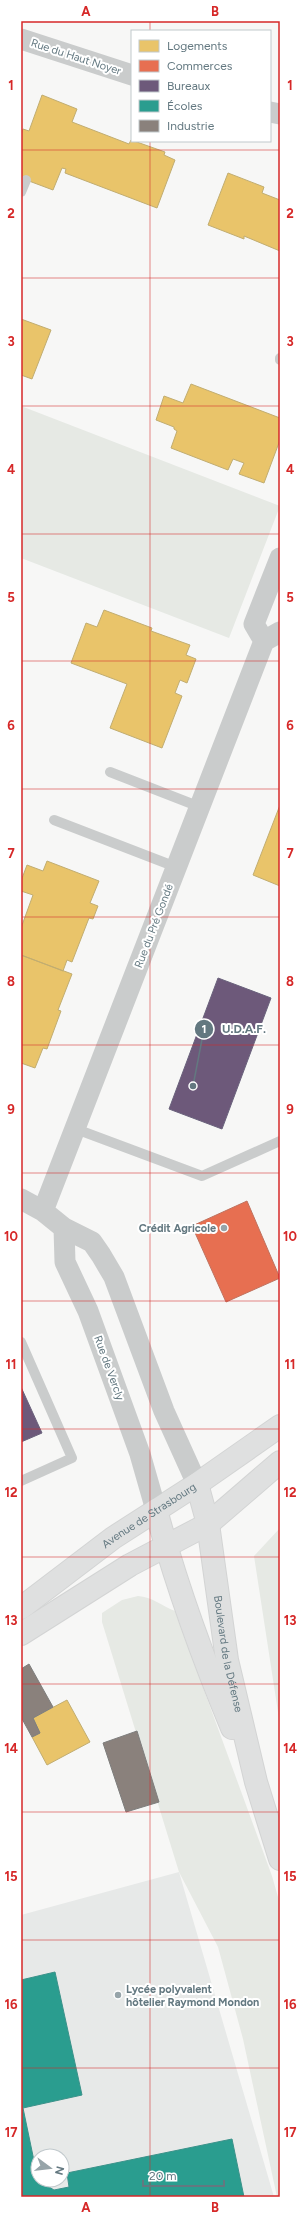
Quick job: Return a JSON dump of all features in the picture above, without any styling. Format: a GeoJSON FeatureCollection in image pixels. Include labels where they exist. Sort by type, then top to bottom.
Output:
{"type":"FeatureCollection","features":[{"type":"Feature","properties":{"kind":"street","name":"Rue du Haut Noyer"},"geometry":{"type":"LineString","coordinates":[[21,39],[131,75]]}},
{"type":"Feature","properties":{"kind":"street","name":"Rue du Pré Gondé"},"geometry":{"type":"LineString","coordinates":[[43,1211],[200,807],[275,640],[254,624],[280,558]]}},
{"type":"Feature","properties":{"kind":"street"},"geometry":{"type":"LineString","coordinates":[[21,1199],[43,1211],[64,1228],[92,1242],[114,1277],[164,1411],[197,1484]]}},
{"type":"Feature","properties":{"kind":"street","name":"Rue de Vercly"},"geometry":{"type":"LineString","coordinates":[[64,1228],[65,1262],[94,1325],[140,1454],[156,1510]]}},
{"type":"Feature","properties":{"kind":"street","name":"Avenue de Strasbourg"},"geometry":{"type":"LineString","coordinates":[[21,1608],[113,1538],[197,1484],[280,1426]]}},
{"type":"Feature","properties":{"kind":"street"},"geometry":{"type":"LineString","coordinates":[[21,1634],[130,1565],[208,1524],[280,1462]]}},
{"type":"Feature","properties":{"kind":"street","name":"Boulevard de la Défense"},"geometry":{"type":"LineString","coordinates":[[197,1484],[208,1524],[227,1660],[256,1782],[280,1859]]}},
{"type":"Feature","properties":{"kind":"street","name":"Boulevard de la Défense"},"geometry":{"type":"LineString","coordinates":[[156,1510],[166,1547],[208,1670],[256,1782]]}},
{"type":"Feature","properties":{"kind":"lane"},"geometry":{"type":"LineString","coordinates":[[21,192],[26,180]]}},
{"type":"Feature","properties":{"kind":"lane"},"geometry":{"type":"LineString","coordinates":[[110,772],[200,807]]}},
{"type":"Feature","properties":{"kind":"lane"},"geometry":{"type":"LineString","coordinates":[[54,820],[176,867]]}},
{"type":"Feature","properties":{"kind":"lane"},"geometry":{"type":"LineString","coordinates":[[76,1129],[202,1176],[280,1141]]}},
{"type":"Feature","properties":{"kind":"lane"},"geometry":{"type":"LineString","coordinates":[[21,1342],[72,1458],[21,1481]]}},
{"type":"Feature","properties":{"kind":"shaded area"},"geometry":{"type":"Polygon","coordinates":[[[21,406],[280,506],[229,638],[21,558],[21,406]]]}},
{"type":"Feature","properties":{"kind":"shaded area"},"geometry":{"type":"Polygon","coordinates":[[[280,1528],[280,1725],[254,1556],[280,1528]]]}},
{"type":"Feature","properties":{"kind":"shaded area"},"geometry":{"type":"Polygon","coordinates":[[[138,1596],[152,1600],[175,1611],[272,1876],[280,1904],[280,2197],[277,2197],[243,2039],[218,1947],[179,1872],[102,1622],[102,1613],[122,1600],[138,1596]]]}},
{"type":"Feature","properties":{"kind":"shaded area","name":"Lycée polyvalent hôtelier Raymond Mondon"},"geometry":{"type":"Polygon","coordinates":[[[179,1872],[274,2197],[21,2197],[21,1915],[179,1872]]]}},
{"type":"Feature","properties":{"kind":"building: Logements"},"geometry":{"type":"Polygon","coordinates":[[[42,95],[77,109],[72,122],[129,144],[131,140],[131,142],[137,142],[165,152],[164,155],[175,160],[157,208],[65,173],[66,169],[62,168],[53,190],[21,178],[21,135],[23,129],[29,131],[42,95]]]}},
{"type":"Feature","properties":{"kind":"building: Logements"},"geometry":{"type":"Polygon","coordinates":[[[228,173],[264,187],[262,193],[280,200],[280,251],[244,236],[244,239],[208,225],[228,173]]]}},
{"type":"Feature","properties":{"kind":"building: Logements"},"geometry":{"type":"Polygon","coordinates":[[[21,319],[51,330],[32,379],[21,375],[21,319]]]}},
{"type":"Feature","properties":{"kind":"building: Logements"},"geometry":{"type":"Polygon","coordinates":[[[191,384],[280,418],[280,440],[264,483],[239,474],[244,463],[233,459],[228,470],[171,448],[177,431],[174,427],[156,420],[164,396],[183,403],[191,384]]]}},
{"type":"Feature","properties":{"kind":"building: Logements"},"geometry":{"type":"Polygon","coordinates":[[[104,610],[152,628],[151,631],[190,645],[186,655],[196,659],[187,683],[180,680],[175,693],[182,696],[162,748],[110,728],[127,684],[71,663],[86,623],[97,627],[104,610]]]}},
{"type":"Feature","properties":{"kind":"building: Logements"},"geometry":{"type":"Polygon","coordinates":[[[280,805],[280,886],[253,875],[280,805]]]}},
{"type":"Feature","properties":{"kind":"building: Logements"},"geometry":{"type":"Polygon","coordinates":[[[47,861],[99,881],[90,903],[98,906],[93,919],[89,918],[72,962],[67,960],[63,971],[21,955],[21,928],[33,895],[21,891],[21,881],[27,865],[43,871],[47,861]]]}},
{"type":"Feature","properties":{"kind":"building: Logements"},"geometry":{"type":"Polygon","coordinates":[[[21,955],[72,974],[58,1010],[61,1011],[47,1049],[43,1048],[35,1068],[21,1063],[21,955]]]}},
{"type":"Feature","properties":{"kind":"building: Logements"},"geometry":{"type":"Polygon","coordinates":[[[67,1700],[90,1742],[47,1765],[32,1737],[40,1733],[33,1718],[67,1700]]]}},
{"type":"Feature","properties":{"kind":"building: Commerces"},"geometry":{"type":"Polygon","coordinates":[[[247,1201],[280,1278],[226,1302],[192,1226],[247,1201]]]}},
{"type":"Feature","properties":{"kind":"building: Bureaux"},"geometry":{"type":"Polygon","coordinates":[[[218,978],[271,998],[222,1129],[169,1109],[218,978]]]}},
{"type":"Feature","properties":{"kind":"building: Bureaux"},"geometry":{"type":"Polygon","coordinates":[[[21,1387],[42,1433],[21,1442],[21,1387]]]}},
{"type":"Feature","properties":{"kind":"building: Écoles"},"geometry":{"type":"Polygon","coordinates":[[[55,1972],[82,2095],[23,2108],[31,2148],[30,2148],[30,2188],[51,2188],[54,2190],[70,2188],[70,2172],[232,2139],[244,2197],[21,2197],[21,1980],[55,1972]]]}},
{"type":"Feature","properties":{"kind":"building: Industrie"},"geometry":{"type":"Polygon","coordinates":[[[29,1664],[53,1707],[33,1718],[40,1733],[32,1737],[21,1717],[21,1669],[29,1664]]]}},
{"type":"Feature","properties":{"kind":"building: Industrie"},"geometry":{"type":"Polygon","coordinates":[[[137,1731],[159,1802],[126,1812],[103,1743],[137,1731]]]}},
{"type":"Feature","properties":{"kind":"place","name":"U.D.A.F."},"geometry":{"type":"Point","coordinates":[193,1086]}},
{"type":"Feature","properties":{"kind":"place","name":"Crédit Agricole"},"geometry":{"type":"Point","coordinates":[224,1228]}},
{"type":"Feature","properties":{"kind":"place","name":"Lycée polyvalent hôtelier Raymond Mondon"},"geometry":{"type":"Point","coordinates":[118,1995]}}]}
